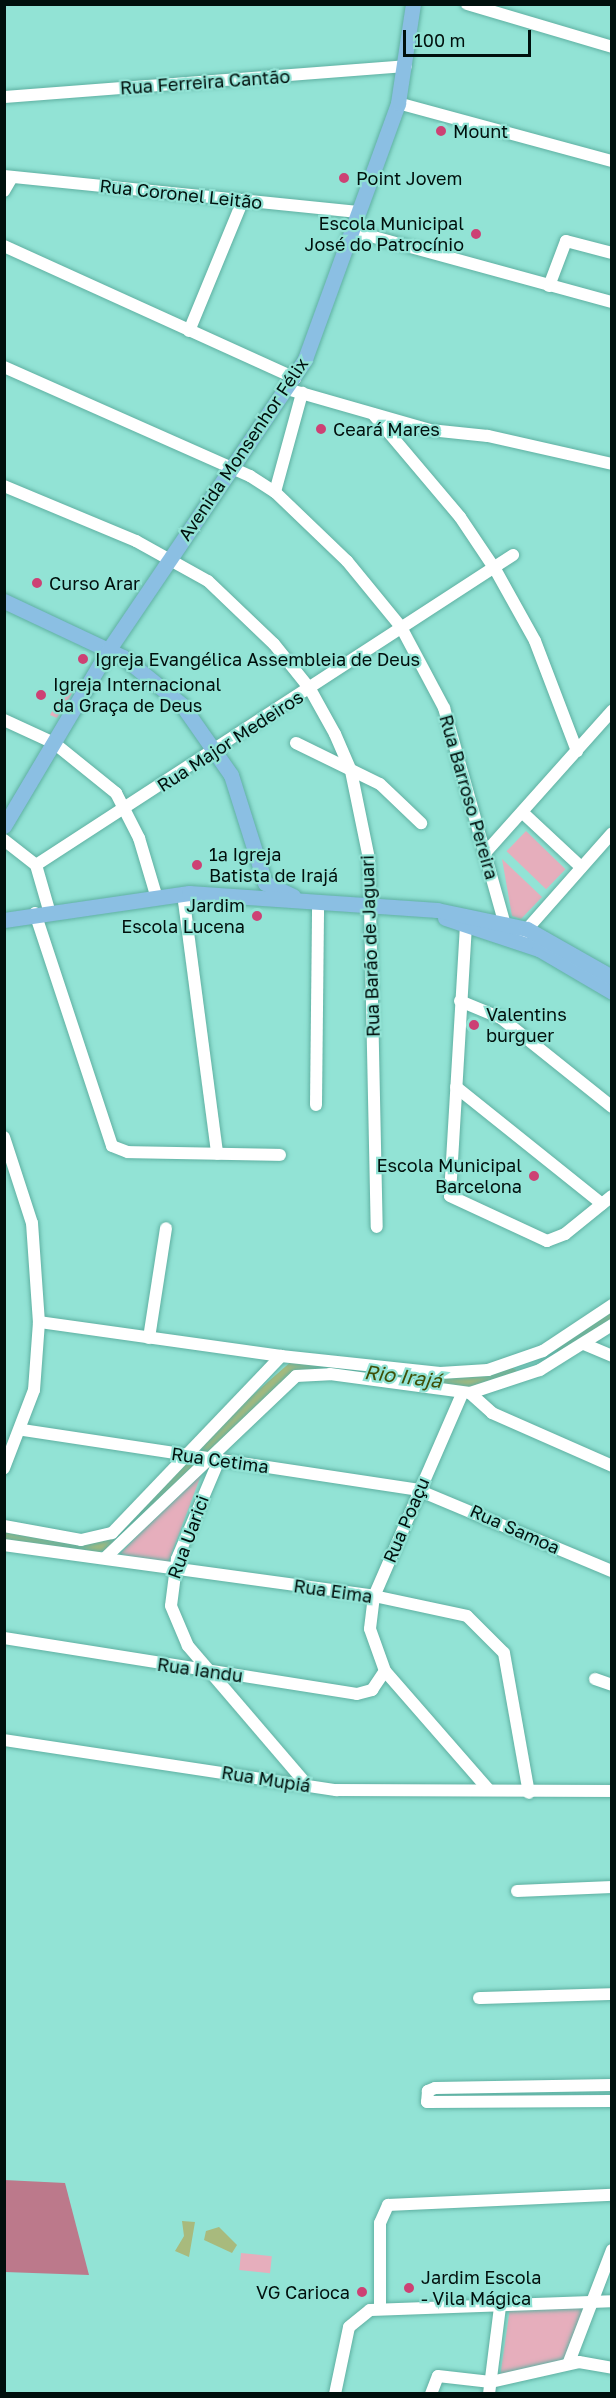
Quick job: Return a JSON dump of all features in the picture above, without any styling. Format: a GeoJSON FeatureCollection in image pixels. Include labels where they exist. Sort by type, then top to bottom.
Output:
{"type":"FeatureCollection","features":[{"type":"Feature","properties":{"kind":"main road","name":"Avenida Monsenhor Félix"},"geometry":{"type":"LineString","coordinates":[[4,826],[109,649],[291,383],[352,231],[398,103],[406,66],[413,4]]}},
{"type":"Feature","properties":{"kind":"main road"},"geometry":{"type":"LineString","coordinates":[[4,601],[109,649],[168,691],[219,750],[246,812],[259,866],[272,890],[317,903]]}},
{"type":"Feature","properties":{"kind":"main road"},"geometry":{"type":"LineString","coordinates":[[84,637],[108,646],[122,629]]}},
{"type":"Feature","properties":{"kind":"main road"},"geometry":{"type":"LineString","coordinates":[[84,637],[97,670]]}},
{"type":"Feature","properties":{"kind":"main road"},"geometry":{"type":"LineString","coordinates":[[4,920],[42,911],[156,895],[252,888],[259,866]]}},
{"type":"Feature","properties":{"kind":"main road"},"geometry":{"type":"LineString","coordinates":[[186,894],[317,903],[372,904],[504,922],[612,992]]}},
{"type":"Feature","properties":{"kind":"main road"},"geometry":{"type":"LineString","coordinates":[[419,909],[466,925],[522,934],[612,977]]}},
{"type":"Feature","properties":{"kind":"street"},"geometry":{"type":"LineString","coordinates":[[466,4],[612,47]]}},
{"type":"Feature","properties":{"kind":"street","name":"Rua Ferreira Cantão"},"geometry":{"type":"LineString","coordinates":[[4,97],[406,66]]}},
{"type":"Feature","properties":{"kind":"street"},"geometry":{"type":"LineString","coordinates":[[398,103],[612,161]]}},
{"type":"Feature","properties":{"kind":"street"},"geometry":{"type":"LineString","coordinates":[[4,191],[8,177]]}},
{"type":"Feature","properties":{"kind":"street","name":"Rua Coronel Leitão"},"geometry":{"type":"LineString","coordinates":[[8,177],[358,212]]}},
{"type":"Feature","properties":{"kind":"street"},"geometry":{"type":"LineString","coordinates":[[189,331],[243,200]]}},
{"type":"Feature","properties":{"kind":"street"},"geometry":{"type":"LineString","coordinates":[[352,231],[612,302]]}},
{"type":"Feature","properties":{"kind":"street"},"geometry":{"type":"LineString","coordinates":[[549,286],[566,241],[612,253]]}},
{"type":"Feature","properties":{"kind":"street"},"geometry":{"type":"LineString","coordinates":[[4,246],[189,331],[291,383],[303,393],[373,414],[612,464]]}},
{"type":"Feature","properties":{"kind":"street","name":"Rua Barroso Pereira"},"geometry":{"type":"LineString","coordinates":[[4,367],[233,468],[275,492],[348,561],[401,627],[444,708],[504,922]]}},
{"type":"Feature","properties":{"kind":"street"},"geometry":{"type":"LineString","coordinates":[[275,492],[303,393]]}},
{"type":"Feature","properties":{"kind":"street"},"geometry":{"type":"LineString","coordinates":[[373,414],[460,517],[495,570],[535,640],[577,751]]}},
{"type":"Feature","properties":{"kind":"street","name":"Rua Barão de Jaguari"},"geometry":{"type":"LineString","coordinates":[[4,486],[170,557],[236,605],[309,688],[351,771],[372,904],[377,1227]]}},
{"type":"Feature","properties":{"kind":"street","name":"Rua Major Medeiros"},"geometry":{"type":"LineString","coordinates":[[36,865],[219,750],[401,627],[495,570],[513,555]]}},
{"type":"Feature","properties":{"kind":"street"},"geometry":{"type":"LineString","coordinates":[[485,853],[612,711]]}},
{"type":"Feature","properties":{"kind":"street"},"geometry":{"type":"LineString","coordinates":[[4,720],[54,743],[99,775],[127,809],[156,895]]}},
{"type":"Feature","properties":{"kind":"street"},"geometry":{"type":"LineString","coordinates":[[296,743],[380,784],[421,823]]}},
{"type":"Feature","properties":{"kind":"street"},"geometry":{"type":"LineString","coordinates":[[522,812],[581,867]]}},
{"type":"Feature","properties":{"kind":"street"},"geometry":{"type":"LineString","coordinates":[[522,934],[612,833]]}},
{"type":"Feature","properties":{"kind":"street"},"geometry":{"type":"LineString","coordinates":[[4,840],[36,865],[42,911],[107,1137],[112,1146],[128,1152],[280,1155]]}},
{"type":"Feature","properties":{"kind":"street"},"geometry":{"type":"LineString","coordinates":[[186,894],[217,1154]]}},
{"type":"Feature","properties":{"kind":"street"},"geometry":{"type":"LineString","coordinates":[[316,1105],[317,903]]}},
{"type":"Feature","properties":{"kind":"street"},"geometry":{"type":"LineString","coordinates":[[456,1087],[607,1200],[547,1241],[457,1202],[449,1189],[466,925]]}},
{"type":"Feature","properties":{"kind":"street"},"geometry":{"type":"LineString","coordinates":[[460,1001],[501,1018],[612,1107]]}},
{"type":"Feature","properties":{"kind":"street"},"geometry":{"type":"LineString","coordinates":[[4,1137],[32,1223],[39,1322],[36,1380],[23,1430],[4,1468]]}},
{"type":"Feature","properties":{"kind":"street"},"geometry":{"type":"LineString","coordinates":[[149,1338],[166,1228]]}},
{"type":"Feature","properties":{"kind":"street"},"geometry":{"type":"LineString","coordinates":[[39,1322],[281,1356],[440,1374],[488,1370],[543,1351],[612,1305]]}},
{"type":"Feature","properties":{"kind":"street"},"geometry":{"type":"LineString","coordinates":[[106,1557],[285,1382],[307,1373],[466,1394],[540,1370],[612,1325]]}},
{"type":"Feature","properties":{"kind":"street"},"geometry":{"type":"LineString","coordinates":[[584,1344],[612,1356]]}},
{"type":"Feature","properties":{"kind":"street"},"geometry":{"type":"LineString","coordinates":[[4,1526],[81,1540],[102,1538],[120,1527],[281,1356]]}},
{"type":"Feature","properties":{"kind":"street"},"geometry":{"type":"LineString","coordinates":[[466,1394],[492,1413],[612,1466]]}},
{"type":"Feature","properties":{"kind":"street","name":"Rua Poaçu"},"geometry":{"type":"LineString","coordinates":[[466,1394],[418,1490],[374,1596],[371,1640],[385,1671],[488,1789]]}},
{"type":"Feature","properties":{"kind":"street","name":"Rua Cetima"},"geometry":{"type":"LineString","coordinates":[[23,1430],[418,1490]]}},
{"type":"Feature","properties":{"kind":"street","name":"Rua Uarici"},"geometry":{"type":"LineString","coordinates":[[219,1460],[174,1567],[170,1594],[174,1618],[210,1671],[307,1785]]}},
{"type":"Feature","properties":{"kind":"street","name":"Rua Samoa"},"geometry":{"type":"LineString","coordinates":[[418,1490],[612,1571]]}},
{"type":"Feature","properties":{"kind":"street","name":"Rua Eima"},"geometry":{"type":"LineString","coordinates":[[4,1545],[106,1557],[374,1596],[467,1616],[498,1644],[510,1678],[529,1793]]}},
{"type":"Feature","properties":{"kind":"street","name":"Rua Iandu"},"geometry":{"type":"LineString","coordinates":[[4,1638],[363,1694],[385,1671]]}},
{"type":"Feature","properties":{"kind":"street"},"geometry":{"type":"LineString","coordinates":[[596,1679],[612,1685]]}},
{"type":"Feature","properties":{"kind":"street","name":"Rua Mupiá"},"geometry":{"type":"LineString","coordinates":[[4,1740],[352,1791],[488,1789],[529,1793],[612,1791]]}},
{"type":"Feature","properties":{"kind":"street"},"geometry":{"type":"LineString","coordinates":[[517,1891],[612,1887]]}},
{"type":"Feature","properties":{"kind":"street"},"geometry":{"type":"LineString","coordinates":[[479,1998],[612,1994]]}},
{"type":"Feature","properties":{"kind":"street"},"geometry":{"type":"LineString","coordinates":[[612,2085],[435,2088],[428,2091],[427,2102],[612,2101]]}},
{"type":"Feature","properties":{"kind":"street"},"geometry":{"type":"LineString","coordinates":[[381,2308],[380,2223],[385,2207],[612,2195]]}},
{"type":"Feature","properties":{"kind":"street"},"geometry":{"type":"LineString","coordinates":[[569,2362],[612,2250]]}},
{"type":"Feature","properties":{"kind":"street"},"geometry":{"type":"LineString","coordinates":[[334,2394],[349,2327],[363,2313],[381,2308],[500,2307],[612,2301]]}},
{"type":"Feature","properties":{"kind":"street"},"geometry":{"type":"LineString","coordinates":[[490,2388],[500,2307]]}},
{"type":"Feature","properties":{"kind":"street"},"geometry":{"type":"LineString","coordinates":[[432,2394],[438,2376],[490,2388],[569,2362],[612,2368]]}},
{"type":"Feature","properties":{"kind":"shaded area"},"geometry":{"type":"Polygon","coordinates":[[[65,688],[73,692],[57,718],[50,715],[65,688]]]}},
{"type":"Feature","properties":{"kind":"shaded area"},"geometry":{"type":"Polygon","coordinates":[[[526,831],[566,869],[546,889],[507,851],[526,831]]]}},
{"type":"Feature","properties":{"kind":"shaded area"},"geometry":{"type":"Polygon","coordinates":[[[502,859],[542,897],[521,919],[512,916],[502,859]]]}},
{"type":"Feature","properties":{"kind":"shaded area"},"geometry":{"type":"Polygon","coordinates":[[[206,1462],[168,1563],[120,1554],[206,1462]]]}},
{"type":"Feature","properties":{"kind":"shaded area"},"geometry":{"type":"Polygon","coordinates":[[[4,2180],[65,2183],[89,2275],[5,2272],[4,2180]]]}},
{"type":"Feature","properties":{"kind":"shaded area"},"geometry":{"type":"Polygon","coordinates":[[[182,2221],[195,2222],[189,2257],[175,2251],[184,2236],[182,2221]]]}},
{"type":"Feature","properties":{"kind":"shaded area"},"geometry":{"type":"Polygon","coordinates":[[[219,2227],[237,2245],[232,2253],[204,2240],[206,2231],[219,2227]]]}},
{"type":"Feature","properties":{"kind":"shaded area"},"geometry":{"type":"Polygon","coordinates":[[[241,2253],[272,2256],[270,2273],[239,2270],[241,2253]]]}},
{"type":"Feature","properties":{"kind":"shaded area"},"geometry":{"type":"Polygon","coordinates":[[[584,2305],[587,2312],[567,2360],[500,2377],[510,2308],[584,2305]]]}},
{"type":"Feature","properties":{"kind":"waterway","name":"Rio Irajá"},"geometry":{"type":"LineString","coordinates":[[564,1349],[612,1316]]}},
{"type":"Feature","properties":{"kind":"waterway","name":"Rio Irajá"},"geometry":{"type":"LineString","coordinates":[[206,1445],[295,1367],[462,1384],[510,1375]]}},
{"type":"Feature","properties":{"kind":"waterway","name":"Rio Irajá"},"geometry":{"type":"LineString","coordinates":[[4,1534],[87,1547],[111,1540],[192,1460]]}},
{"type":"Feature","properties":{"kind":"place","name":"Mount"},"geometry":{"type":"Point","coordinates":[441,131]}},
{"type":"Feature","properties":{"kind":"place","name":"Point Jovem"},"geometry":{"type":"Point","coordinates":[344,178]}},
{"type":"Feature","properties":{"kind":"place","name":"Escola Municipal José do Patrocínio"},"geometry":{"type":"Point","coordinates":[476,234]}},
{"type":"Feature","properties":{"kind":"place","name":"Ceará Mares"},"geometry":{"type":"Point","coordinates":[321,429]}},
{"type":"Feature","properties":{"kind":"place","name":"Curso Arar"},"geometry":{"type":"Point","coordinates":[37,583]}},
{"type":"Feature","properties":{"kind":"place","name":"Igreja Evangélica Assembleia de Deus"},"geometry":{"type":"Point","coordinates":[83,659]}},
{"type":"Feature","properties":{"kind":"place","name":"Igreja Internacional da Graça de Deus"},"geometry":{"type":"Point","coordinates":[41,695]}},
{"type":"Feature","properties":{"kind":"place","name":"1ª Igreja Batista de Irajá"},"geometry":{"type":"Point","coordinates":[197,865]}},
{"type":"Feature","properties":{"kind":"place","name":"Jardim Escola Lucena"},"geometry":{"type":"Point","coordinates":[257,916]}},
{"type":"Feature","properties":{"kind":"place","name":"Valentins burguer"},"geometry":{"type":"Point","coordinates":[474,1025]}},
{"type":"Feature","properties":{"kind":"place","name":"Escola Municipal Barcelona"},"geometry":{"type":"Point","coordinates":[534,1176]}},
{"type":"Feature","properties":{"kind":"place","name":"Jardim Escola - Vila Mágica"},"geometry":{"type":"Point","coordinates":[409,2288]}},
{"type":"Feature","properties":{"kind":"place","name":"VG Carioca"},"geometry":{"type":"Point","coordinates":[362,2292]}}]}
